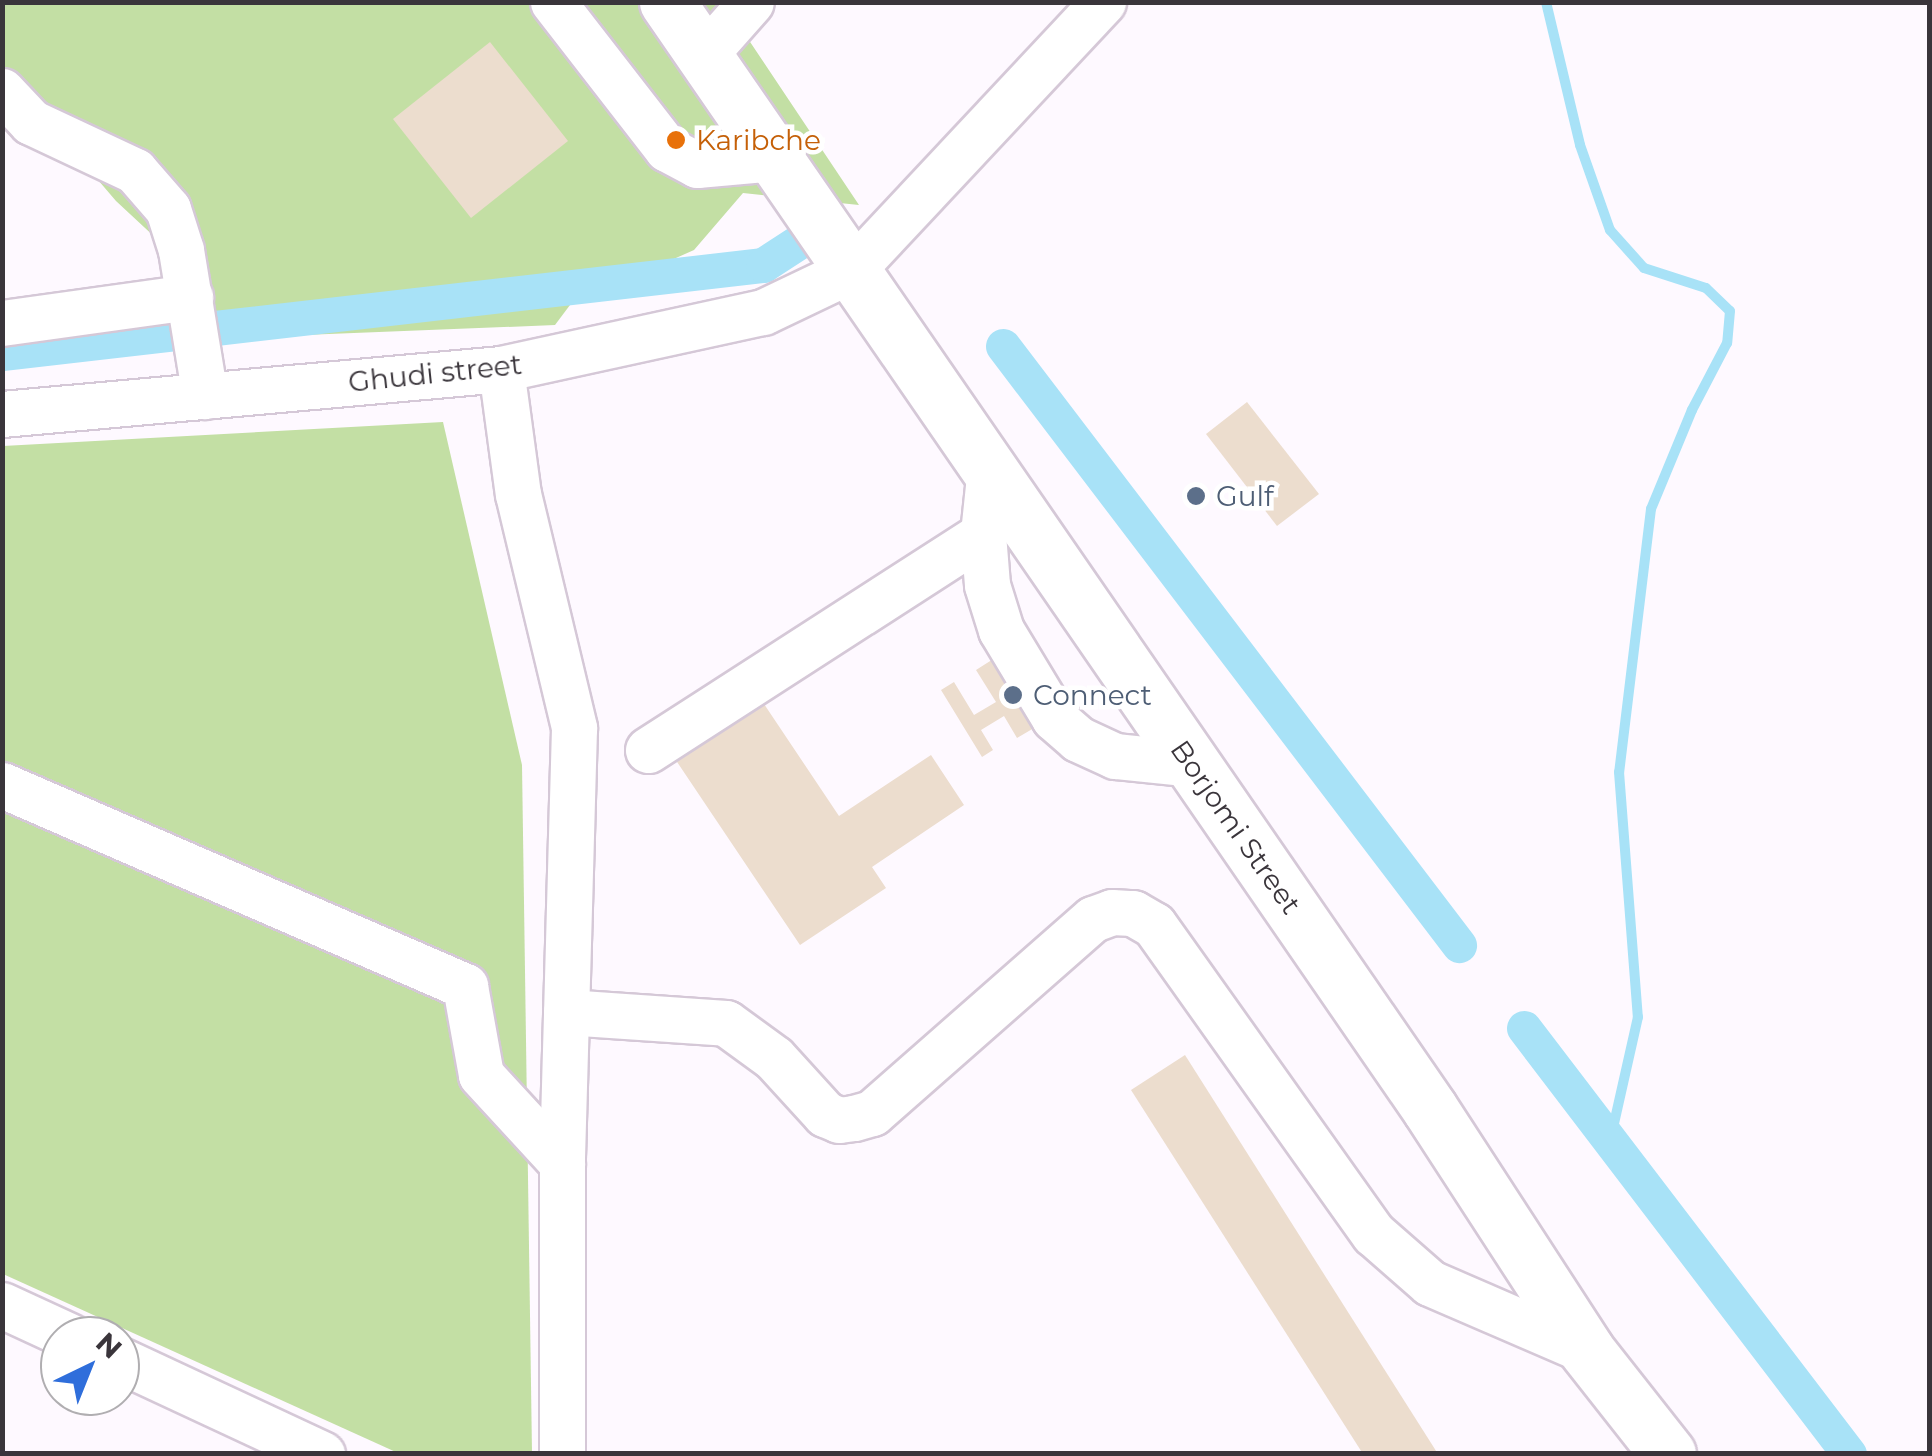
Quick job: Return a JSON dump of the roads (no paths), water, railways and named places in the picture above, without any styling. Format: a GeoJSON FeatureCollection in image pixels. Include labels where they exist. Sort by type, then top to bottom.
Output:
{"type":"FeatureCollection","features":[{"type":"Feature","properties":{"kind":"highway","name":"Borjomi Street"},"geometry":{"type":"LineString","coordinates":[[667,2],[1430,1108],[1587,1351],[1668,1454]]}},
{"type":"Feature","properties":{"kind":"street"},"geometry":{"type":"LineString","coordinates":[[553,2],[667,149],[697,165],[775,158]]}},
{"type":"Feature","properties":{"kind":"street"},"geometry":{"type":"LineString","coordinates":[[704,54],[751,2]]}},
{"type":"Feature","properties":{"kind":"street"},"geometry":{"type":"LineString","coordinates":[[853,269],[1103,2]]}},
{"type":"Feature","properties":{"kind":"street"},"geometry":{"type":"LineString","coordinates":[[2,91],[31,122],[135,171],[168,208],[190,296],[205,396]]}},
{"type":"Feature","properties":{"kind":"street","name":"Ghudi street"},"geometry":{"type":"LineString","coordinates":[[2,414],[501,369],[763,312],[853,269]]}},
{"type":"Feature","properties":{"kind":"street"},"geometry":{"type":"LineString","coordinates":[[2,323],[190,296]]}},
{"type":"Feature","properties":{"kind":"street"},"geometry":{"type":"LineString","coordinates":[[501,369],[518,494],[574,728],[562,1163],[562,1454]]}},
{"type":"Feature","properties":{"kind":"street"},"geometry":{"type":"LineString","coordinates":[[990,467],[982,534],[987,586],[1001,630],[1054,718],[1078,738],[1115,756],[1192,764]]}},
{"type":"Feature","properties":{"kind":"street"},"geometry":{"type":"LineString","coordinates":[[648,750],[982,534]]}},
{"type":"Feature","properties":{"kind":"street"},"geometry":{"type":"LineString","coordinates":[[2,785],[465,986],[481,1075],[562,1163]]}},
{"type":"Feature","properties":{"kind":"street"},"geometry":{"type":"LineString","coordinates":[[566,1012],[726,1023],[774,1058],[825,1114],[839,1120],[854,1118],[872,1113],[1094,920],[1112,912],[1133,913],[1154,925],[1374,1234],[1430,1283],[1587,1351]]}},
{"type":"Feature","properties":{"kind":"street"},"geometry":{"type":"LineString","coordinates":[[2,1305],[40,1323]]}},
{"type":"Feature","properties":{"kind":"street"},"geometry":{"type":"LineString","coordinates":[[140,1369],[322,1454]]}},
{"type":"Feature","properties":{"kind":"waterway"},"geometry":{"type":"LineString","coordinates":[[1546,2],[1580,145],[1610,230],[1644,268],[1706,288],[1730,311],[1727,343],[1692,410],[1651,509],[1619,772],[1638,1017],[1610,1141]]}},
{"type":"Feature","properties":{"kind":"waterway"},"geometry":{"type":"LineString","coordinates":[[215,328],[763,265],[800,241]]}},
{"type":"Feature","properties":{"kind":"waterway"},"geometry":{"type":"LineString","coordinates":[[2,353],[178,333]]}},
{"type":"Feature","properties":{"kind":"waterway"},"geometry":{"type":"LineString","coordinates":[[1003,346],[1459,945]]}},
{"type":"Feature","properties":{"kind":"waterway"},"geometry":{"type":"LineString","coordinates":[[1524,1028],[1849,1454]]}},
{"type":"Feature","properties":{"kind":"place","name":"Karibche"},"geometry":{"type":"Point","coordinates":[676,140]}},
{"type":"Feature","properties":{"kind":"place","name":"Gulf"},"geometry":{"type":"Point","coordinates":[1196,496]}},
{"type":"Feature","properties":{"kind":"place","name":"Connect"},"geometry":{"type":"Point","coordinates":[1013,695]}}]}
